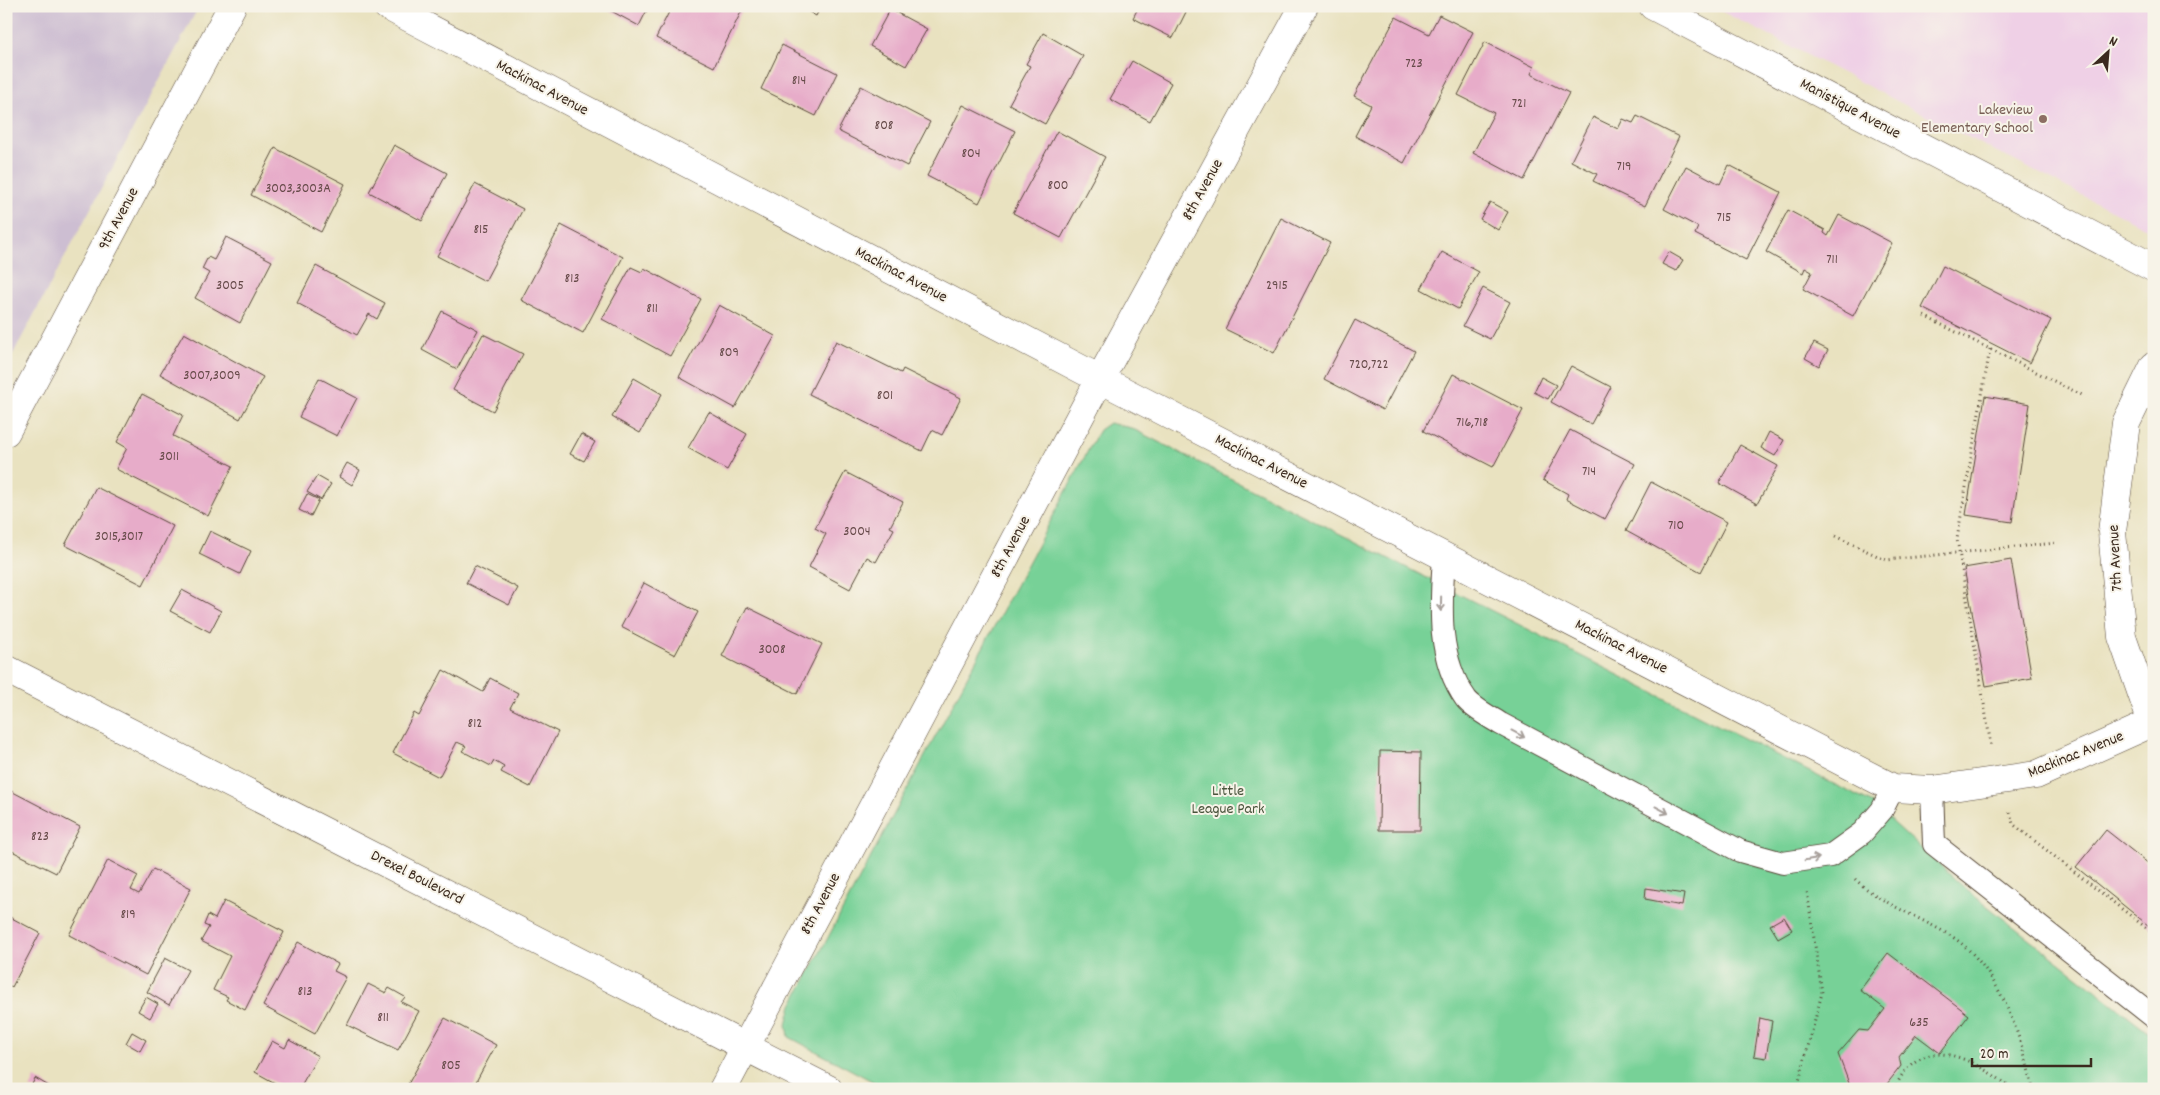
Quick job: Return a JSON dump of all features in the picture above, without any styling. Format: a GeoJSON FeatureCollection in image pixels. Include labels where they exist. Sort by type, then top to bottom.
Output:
{"type":"FeatureCollection","features":[{"type":"Feature","properties":{"kind":"street","name":"9th Avenue"},"geometry":{"type":"LineString","coordinates":[[6,432],[232,6]]}},
{"type":"Feature","properties":{"kind":"street","name":"Mackinac Avenue"},"geometry":{"type":"LineString","coordinates":[[387,6],[1100,379],[1893,788],[1932,790],[2036,775],[2153,724]]}},
{"type":"Feature","properties":{"kind":"street","name":"8th Avenue"},"geometry":{"type":"LineString","coordinates":[[723,1089],[1100,379],[1304,6]]}},
{"type":"Feature","properties":{"kind":"street","name":"Manistique Avenue"},"geometry":{"type":"LineString","coordinates":[[1652,6],[2154,268]]}},
{"type":"Feature","properties":{"kind":"street","name":"7th Avenue"},"geometry":{"type":"LineString","coordinates":[[2153,724],[2122,637],[2112,532],[2126,423],[2154,366]]}},
{"type":"Feature","properties":{"kind":"street","name":"Drexel Boulevard"},"geometry":{"type":"LineString","coordinates":[[6,668],[828,1089]]}},
{"type":"Feature","properties":{"kind":"lane"},"geometry":{"type":"LineString","coordinates":[[1444,556],[1440,607],[1443,639],[1450,668],[1467,700],[1501,724],[1740,851],[1783,863],[1830,856],[1862,833],[1882,810],[1893,788]]}},
{"type":"Feature","properties":{"kind":"lane"},"geometry":{"type":"LineString","coordinates":[[1932,790],[1934,844],[2154,1017]]}},
{"type":"Feature","properties":{"kind":"path"},"geometry":{"type":"LineString","coordinates":[[1924,316],[2084,396]]}},
{"type":"Feature","properties":{"kind":"path"},"geometry":{"type":"LineString","coordinates":[[1990,349],[1957,539],[1991,747]]}},
{"type":"Feature","properties":{"kind":"path"},"geometry":{"type":"LineString","coordinates":[[1835,536],[1886,560],[2056,543]]}},
{"type":"Feature","properties":{"kind":"path"},"geometry":{"type":"LineString","coordinates":[[2010,812],[2013,824],[2154,934]]}},
{"type":"Feature","properties":{"kind":"path"},"geometry":{"type":"LineString","coordinates":[[1830,856],[1868,891],[1949,934],[1983,965],[2005,1000],[2033,1089]]}},
{"type":"Feature","properties":{"kind":"path"},"geometry":{"type":"LineString","coordinates":[[1797,1089],[1822,993],[1803,860]]}},
{"type":"Feature","properties":{"kind":"path"},"geometry":{"type":"LineString","coordinates":[[1894,1089],[1909,1066],[1928,1056],[1952,1055],[1972,1062],[2014,1089]]}},
{"type":"Feature","properties":{"kind":"shaded area"},"geometry":{"type":"Polygon","coordinates":[[[6,6],[199,6],[6,367],[6,6]]]}},
{"type":"Feature","properties":{"kind":"shaded area","name":"Lakeview Elementary School"},"geometry":{"type":"Polygon","coordinates":[[[1711,6],[2154,6],[2154,232],[1711,6]]]}},
{"type":"Feature","properties":{"kind":"green space","name":"Little League Park"},"geometry":{"type":"Polygon","coordinates":[[[1109,423],[1131,428],[1873,804],[1968,891],[2154,1036],[2154,1089],[887,1089],[789,1037],[787,1024],[792,1005],[1099,430],[1109,423]]]}},
{"type":"Feature","properties":{"kind":"building"},"geometry":{"type":"Polygon","coordinates":[[[602,6],[649,6],[639,26],[602,6]]]}},
{"type":"Feature","properties":{"kind":"building"},"geometry":{"type":"Polygon","coordinates":[[[672,6],[744,6],[714,67],[656,38],[672,6]]]}},
{"type":"Feature","properties":{"kind":"building"},"geometry":{"type":"Polygon","coordinates":[[[799,6],[821,6],[816,16],[799,6]]]}},
{"type":"Feature","properties":{"kind":"building"},"geometry":{"type":"Polygon","coordinates":[[[1139,6],[1189,6],[1173,38],[1133,18],[1139,6]]]}},
{"type":"Feature","properties":{"kind":"building"},"geometry":{"type":"Polygon","coordinates":[[[890,9],[927,29],[906,66],[870,46],[890,9]]]}},
{"type":"Feature","properties":{"kind":"building"},"geometry":{"type":"Polygon","coordinates":[[[1439,15],[1473,32],[1404,163],[1355,136],[1371,105],[1354,96],[1396,17],[1429,34],[1439,15]]]}},
{"type":"Feature","properties":{"kind":"building"},"geometry":{"type":"Polygon","coordinates":[[[1043,33],[1083,56],[1045,124],[1009,104],[1030,66],[1026,64],[1043,33]]]}},
{"type":"Feature","properties":{"kind":"building"},"geometry":{"type":"Polygon","coordinates":[[[1485,42],[1534,67],[1531,74],[1569,93],[1524,180],[1473,153],[1494,113],[1458,95],[1485,42]]]}},
{"type":"Feature","properties":{"kind":"building"},"geometry":{"type":"Polygon","coordinates":[[[782,45],[837,73],[816,116],[761,89],[782,45]]]}},
{"type":"Feature","properties":{"kind":"building"},"geometry":{"type":"Polygon","coordinates":[[[1132,61],[1171,83],[1150,121],[1110,99],[1132,61]]]}},
{"type":"Feature","properties":{"kind":"building"},"geometry":{"type":"Polygon","coordinates":[[[861,86],[930,122],[907,166],[838,131],[861,86]]]}},
{"type":"Feature","properties":{"kind":"building"},"geometry":{"type":"Polygon","coordinates":[[[963,105],[1015,131],[979,203],[927,176],[963,105]]]}},
{"type":"Feature","properties":{"kind":"building"},"geometry":{"type":"Polygon","coordinates":[[[1637,116],[1679,137],[1645,206],[1593,181],[1597,174],[1571,161],[1593,117],[1618,129],[1623,119],[1633,123],[1637,116]]]}},
{"type":"Feature","properties":{"kind":"building"},"geometry":{"type":"Polygon","coordinates":[[[1057,131],[1105,157],[1061,238],[1013,213],[1057,131]]]}},
{"type":"Feature","properties":{"kind":"building"},"geometry":{"type":"Polygon","coordinates":[[[394,145],[447,173],[422,221],[369,192],[394,145]]]}},
{"type":"Feature","properties":{"kind":"building"},"geometry":{"type":"Polygon","coordinates":[[[275,148],[345,184],[321,232],[251,195],[275,148]]]}},
{"type":"Feature","properties":{"kind":"building"},"geometry":{"type":"Polygon","coordinates":[[[1729,165],[1781,192],[1746,260],[1695,234],[1698,227],[1664,209],[1686,166],[1720,184],[1729,165]]]}},
{"type":"Feature","properties":{"kind":"building"},"geometry":{"type":"Polygon","coordinates":[[[475,184],[523,209],[485,281],[437,256],[475,184]]]}},
{"type":"Feature","properties":{"kind":"building"},"geometry":{"type":"Polygon","coordinates":[[[1490,202],[1508,212],[1498,230],[1480,219],[1490,202]]]}},
{"type":"Feature","properties":{"kind":"building"},"geometry":{"type":"Polygon","coordinates":[[[1788,210],[1825,230],[1824,233],[1828,236],[1839,215],[1892,243],[1853,316],[1803,289],[1812,272],[1805,268],[1803,273],[1766,252],[1788,210]]]}},
{"type":"Feature","properties":{"kind":"building"},"geometry":{"type":"Polygon","coordinates":[[[1281,218],[1330,243],[1274,353],[1225,329],[1281,218]]]}},
{"type":"Feature","properties":{"kind":"building"},"geometry":{"type":"Polygon","coordinates":[[[561,225],[623,257],[583,333],[521,300],[561,225]]]}},
{"type":"Feature","properties":{"kind":"building"},"geometry":{"type":"Polygon","coordinates":[[[226,237],[272,261],[240,323],[195,298],[209,273],[202,269],[208,257],[214,260],[226,237]]]}},
{"type":"Feature","properties":{"kind":"building"},"geometry":{"type":"Polygon","coordinates":[[[1442,252],[1479,272],[1458,309],[1421,289],[1442,252]]]}},
{"type":"Feature","properties":{"kind":"building"},"geometry":{"type":"Polygon","coordinates":[[[1669,252],[1683,260],[1676,271],[1662,264],[1669,252]]]}},
{"type":"Feature","properties":{"kind":"building"},"geometry":{"type":"Polygon","coordinates":[[[316,266],[385,303],[377,319],[369,314],[357,335],[297,303],[316,266]]]}},
{"type":"Feature","properties":{"kind":"building"},"geometry":{"type":"Polygon","coordinates":[[[1943,266],[2051,320],[2030,363],[1922,308],[1943,266]]]}},
{"type":"Feature","properties":{"kind":"building"},"geometry":{"type":"Polygon","coordinates":[[[631,267],[642,272],[644,268],[701,299],[670,356],[602,319],[631,267]]]}},
{"type":"Feature","properties":{"kind":"building"},"geometry":{"type":"Polygon","coordinates":[[[1483,288],[1510,302],[1490,339],[1463,326],[1483,288]]]}},
{"type":"Feature","properties":{"kind":"building"},"geometry":{"type":"Polygon","coordinates":[[[719,305],[775,336],[735,408],[679,377],[719,305]]]}},
{"type":"Feature","properties":{"kind":"building"},"geometry":{"type":"Polygon","coordinates":[[[442,311],[478,330],[457,369],[422,350],[442,311]]]}},
{"type":"Feature","properties":{"kind":"building"},"geometry":{"type":"Polygon","coordinates":[[[1355,320],[1414,351],[1383,410],[1324,379],[1355,320]]]}},
{"type":"Feature","properties":{"kind":"building"},"geometry":{"type":"Polygon","coordinates":[[[184,333],[263,377],[240,419],[160,374],[184,333]]]}},
{"type":"Feature","properties":{"kind":"building"},"geometry":{"type":"Polygon","coordinates":[[[483,334],[523,354],[493,411],[453,390],[483,334]]]}},
{"type":"Feature","properties":{"kind":"building"},"geometry":{"type":"Polygon","coordinates":[[[836,341],[901,373],[903,369],[961,398],[942,435],[932,430],[922,451],[809,394],[836,341]]]}},
{"type":"Feature","properties":{"kind":"building"},"geometry":{"type":"Polygon","coordinates":[[[1814,343],[1828,350],[1819,366],[1805,358],[1814,343]]]}},
{"type":"Feature","properties":{"kind":"building"},"geometry":{"type":"Polygon","coordinates":[[[1571,366],[1611,387],[1591,424],[1551,402],[1571,366]]]}},
{"type":"Feature","properties":{"kind":"building"},"geometry":{"type":"Polygon","coordinates":[[[1453,374],[1523,410],[1493,467],[1423,431],[1453,374]]]}},
{"type":"Feature","properties":{"kind":"building"},"geometry":{"type":"Polygon","coordinates":[[[1541,377],[1556,385],[1548,399],[1534,392],[1541,377]]]}},
{"type":"Feature","properties":{"kind":"building"},"geometry":{"type":"Polygon","coordinates":[[[319,378],[357,398],[337,436],[299,417],[319,378]]]}},
{"type":"Feature","properties":{"kind":"building"},"geometry":{"type":"Polygon","coordinates":[[[634,378],[662,394],[640,433],[612,417],[634,378]]]}},
{"type":"Feature","properties":{"kind":"building"},"geometry":{"type":"Polygon","coordinates":[[[142,394],[183,415],[173,436],[233,466],[208,516],[116,469],[127,448],[117,442],[142,394]]]}},
{"type":"Feature","properties":{"kind":"building"},"geometry":{"type":"Polygon","coordinates":[[[1985,396],[2030,404],[2012,522],[1966,515],[1985,396]]]}},
{"type":"Feature","properties":{"kind":"building"},"geometry":{"type":"Polygon","coordinates":[[[709,412],[747,434],[727,470],[688,448],[709,412]]]}},
{"type":"Feature","properties":{"kind":"building"},"geometry":{"type":"Polygon","coordinates":[[[1570,430],[1635,464],[1605,519],[1566,499],[1568,494],[1543,480],[1570,430]]]}},
{"type":"Feature","properties":{"kind":"building"},"geometry":{"type":"Polygon","coordinates":[[[1769,432],[1784,440],[1775,456],[1761,448],[1769,432]]]}},
{"type":"Feature","properties":{"kind":"building"},"geometry":{"type":"Polygon","coordinates":[[[581,434],[595,442],[584,461],[570,454],[581,434]]]}},
{"type":"Feature","properties":{"kind":"building"},"geometry":{"type":"Polygon","coordinates":[[[1740,445],[1778,466],[1757,504],[1719,483],[1740,445]]]}},
{"type":"Feature","properties":{"kind":"building"},"geometry":{"type":"Polygon","coordinates":[[[347,463],[360,470],[352,485],[339,477],[347,463]]]}},
{"type":"Feature","properties":{"kind":"building"},"geometry":{"type":"Polygon","coordinates":[[[845,472],[903,502],[890,527],[894,529],[876,562],[867,557],[850,589],[809,567],[826,534],[815,528],[845,472]]]}},
{"type":"Feature","properties":{"kind":"building"},"geometry":{"type":"Polygon","coordinates":[[[317,476],[331,484],[321,500],[307,492],[317,476]]]}},
{"type":"Feature","properties":{"kind":"building"},"geometry":{"type":"Polygon","coordinates":[[[1651,482],[1727,522],[1701,572],[1626,531],[1651,482]]]}},
{"type":"Feature","properties":{"kind":"building"},"geometry":{"type":"Polygon","coordinates":[[[96,487],[173,526],[143,585],[65,545],[96,487]]]}},
{"type":"Feature","properties":{"kind":"building"},"geometry":{"type":"Polygon","coordinates":[[[307,494],[319,500],[311,516],[299,510],[307,494]]]}},
{"type":"Feature","properties":{"kind":"building"},"geometry":{"type":"Polygon","coordinates":[[[210,531],[251,551],[240,574],[199,554],[210,531]]]}},
{"type":"Feature","properties":{"kind":"building"},"geometry":{"type":"Polygon","coordinates":[[[2011,560],[2032,678],[1986,686],[1964,568],[2011,560]]]}},
{"type":"Feature","properties":{"kind":"building"},"geometry":{"type":"Polygon","coordinates":[[[475,566],[518,588],[509,605],[466,583],[475,566]]]}},
{"type":"Feature","properties":{"kind":"building"},"geometry":{"type":"Polygon","coordinates":[[[644,583],[698,612],[675,655],[621,627],[644,583]]]}},
{"type":"Feature","properties":{"kind":"building"},"geometry":{"type":"Polygon","coordinates":[[[182,590],[221,611],[210,632],[170,611],[182,590]]]}},
{"type":"Feature","properties":{"kind":"building"},"geometry":{"type":"Polygon","coordinates":[[[747,607],[822,644],[797,694],[722,656],[747,607]]]}},
{"type":"Feature","properties":{"kind":"building"},"geometry":{"type":"Polygon","coordinates":[[[443,670],[483,692],[490,678],[518,693],[510,708],[558,732],[530,787],[501,772],[504,767],[494,761],[491,766],[462,751],[466,746],[457,742],[439,777],[393,753],[414,713],[419,716],[443,670]]]}},
{"type":"Feature","properties":{"kind":"building"},"geometry":{"type":"Polygon","coordinates":[[[1380,751],[1421,752],[1420,830],[1379,830],[1380,751]]]}},
{"type":"Feature","properties":{"kind":"building"},"geometry":{"type":"Polygon","coordinates":[[[11,791],[80,827],[56,873],[6,848],[6,799],[11,791]]]}},
{"type":"Feature","properties":{"kind":"building"},"geometry":{"type":"Polygon","coordinates":[[[2106,830],[2154,868],[2154,930],[2076,867],[2106,830]]]}},
{"type":"Feature","properties":{"kind":"building"},"geometry":{"type":"Polygon","coordinates":[[[108,860],[138,876],[131,890],[139,894],[153,869],[191,888],[146,975],[69,935],[108,860]]]}},
{"type":"Feature","properties":{"kind":"building"},"geometry":{"type":"Polygon","coordinates":[[[1646,888],[1684,894],[1682,906],[1645,899],[1646,888]]]}},
{"type":"Feature","properties":{"kind":"building"},"geometry":{"type":"Polygon","coordinates":[[[224,901],[284,932],[245,1010],[226,1000],[228,997],[213,990],[230,956],[201,941],[209,927],[204,925],[208,915],[215,919],[224,901]]]}},
{"type":"Feature","properties":{"kind":"building"},"geometry":{"type":"Polygon","coordinates":[[[6,915],[40,933],[12,987],[6,984],[6,915]]]}},
{"type":"Feature","properties":{"kind":"building"},"geometry":{"type":"Polygon","coordinates":[[[1784,917],[1792,930],[1778,938],[1770,925],[1784,917]]]}},
{"type":"Feature","properties":{"kind":"building"},"geometry":{"type":"Polygon","coordinates":[[[298,942],[338,964],[334,971],[346,977],[315,1034],[263,1006],[298,942]]]}},
{"type":"Feature","properties":{"kind":"building"},"geometry":{"type":"Polygon","coordinates":[[[1888,953],[1969,1015],[1940,1053],[1916,1035],[1899,1057],[1901,1066],[1883,1089],[1850,1086],[1838,1054],[1859,1030],[1868,1031],[1885,1009],[1860,990],[1888,953]]]}},
{"type":"Feature","properties":{"kind":"building"},"geometry":{"type":"Polygon","coordinates":[[[165,958],[188,970],[169,1005],[147,992],[165,958]]]}},
{"type":"Feature","properties":{"kind":"building"},"geometry":{"type":"Polygon","coordinates":[[[368,984],[386,993],[389,988],[405,997],[401,1002],[419,1011],[398,1050],[347,1025],[368,984]]]}},
{"type":"Feature","properties":{"kind":"building"},"geometry":{"type":"Polygon","coordinates":[[[146,997],[158,1004],[150,1018],[138,1011],[146,997]]]}},
{"type":"Feature","properties":{"kind":"building"},"geometry":{"type":"Polygon","coordinates":[[[445,1018],[496,1045],[472,1089],[412,1089],[407,1086],[445,1018]]]}},
{"type":"Feature","properties":{"kind":"building"},"geometry":{"type":"Polygon","coordinates":[[[1760,1018],[1772,1021],[1766,1058],[1754,1056],[1760,1018]]]}},
{"type":"Feature","properties":{"kind":"building"},"geometry":{"type":"Polygon","coordinates":[[[132,1032],[146,1040],[140,1051],[126,1043],[132,1032]]]}},
{"type":"Feature","properties":{"kind":"building"},"geometry":{"type":"Polygon","coordinates":[[[289,1040],[318,1056],[299,1089],[286,1089],[255,1072],[272,1041],[285,1048],[289,1040]]]}},
{"type":"Feature","properties":{"kind":"building"},"geometry":{"type":"Polygon","coordinates":[[[35,1078],[54,1089],[30,1089],[35,1078]]]}},
{"type":"Feature","properties":{"kind":"place","name":"Lakeview Elementary School"},"geometry":{"type":"Point","coordinates":[2043,119]}}]}
